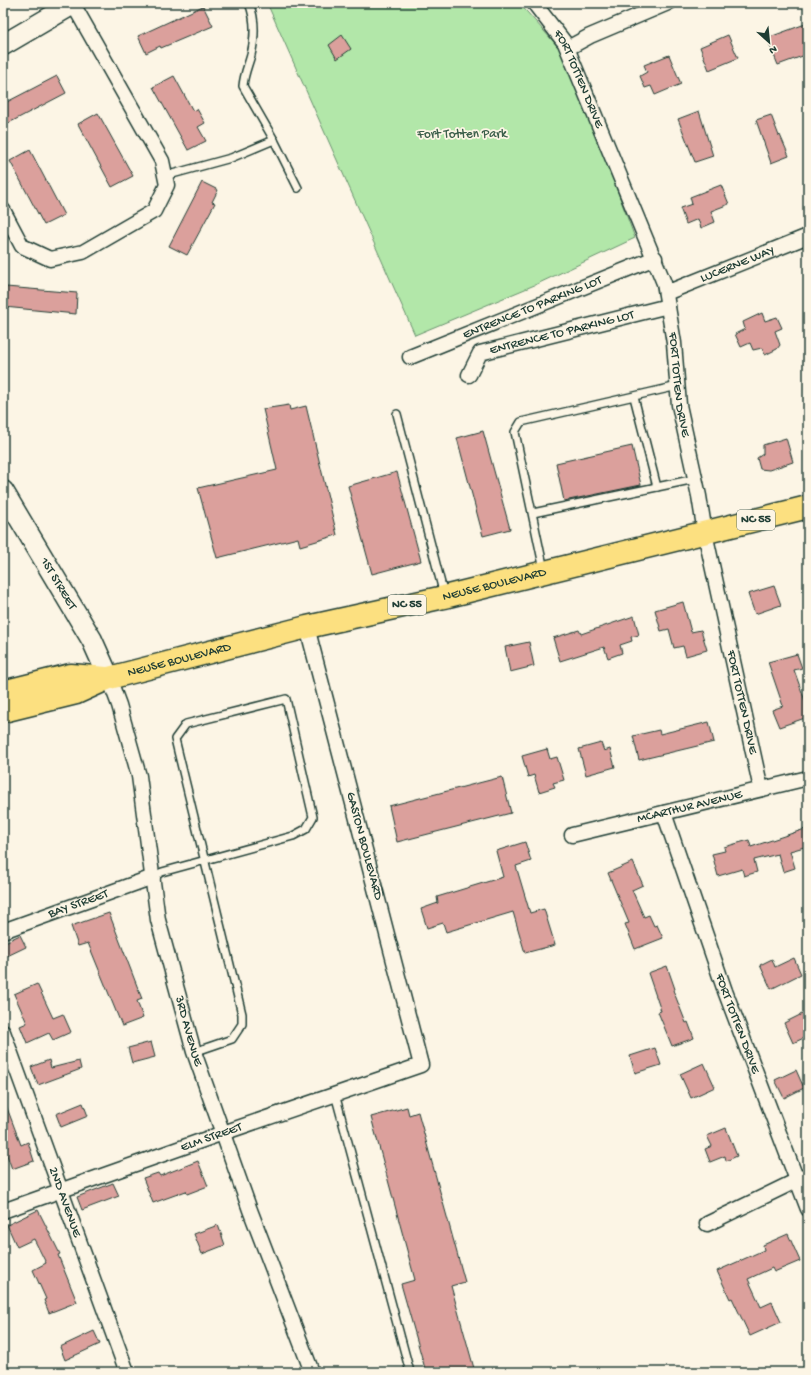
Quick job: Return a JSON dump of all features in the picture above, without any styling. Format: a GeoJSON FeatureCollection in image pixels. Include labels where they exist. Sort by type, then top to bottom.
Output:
{"type":"FeatureCollection","features":[{"type":"Feature","properties":{"kind":"main road"},"geometry":{"type":"LineString","coordinates":[[3,34],[74,3]]}},
{"type":"Feature","properties":{"kind":"main road"},"geometry":{"type":"LineString","coordinates":[[3,45],[74,3]]}},
{"type":"Feature","properties":{"kind":"main road","name":"1ST STREET"},"geometry":{"type":"LineString","coordinates":[[3,491],[92,640],[110,678]]}},
{"type":"Feature","properties":{"kind":"main road","name":"NEUSE BOULEVARD"},"geometry":{"type":"LineString","coordinates":[[3,711],[76,693],[110,678],[307,627],[444,597],[544,571],[808,507]]}},
{"type":"Feature","properties":{"kind":"main road","name":"NEUSE BOULEVARD"},"geometry":{"type":"LineString","coordinates":[[3,692],[71,675],[110,678]]}},
{"type":"Feature","properties":{"kind":"street"},"geometry":{"type":"LineString","coordinates":[[3,210],[22,246],[50,259],[83,252],[154,211],[167,186],[162,161],[74,3]]}},
{"type":"Feature","properties":{"kind":"street","name":"FORT TOTTEN DRIVE"},"geometry":{"type":"LineString","coordinates":[[534,3],[568,48],[664,283],[674,343],[679,405],[705,533],[761,790]]}},
{"type":"Feature","properties":{"kind":"street"},"geometry":{"type":"LineString","coordinates":[[568,48],[590,36],[668,3]]}},
{"type":"Feature","properties":{"kind":"street","name":"LUCERNE WAY"},"geometry":{"type":"LineString","coordinates":[[667,300],[808,236]]}},
{"type":"Feature","properties":{"kind":"street","name":"ENTRENCE TO PARKING LOT"},"geometry":{"type":"LineString","coordinates":[[410,357],[654,258]]}},
{"type":"Feature","properties":{"kind":"street","name":"ENTRENCE TO PARKING LOT"},"geometry":{"type":"LineString","coordinates":[[468,375],[480,353],[667,300]]}},
{"type":"Feature","properties":{"kind":"street","name":"GASTON BOULEVARD"},"geometry":{"type":"LineString","coordinates":[[307,627],[421,1065]]}},
{"type":"Feature","properties":{"kind":"street","name":"3RD AVENUE"},"geometry":{"type":"LineString","coordinates":[[110,678],[119,704],[139,776],[158,920],[194,1052],[312,1372]]}},
{"type":"Feature","properties":{"kind":"street","name":"MCARTHUR AVENUE"},"geometry":{"type":"LineString","coordinates":[[572,835],[808,778]]}},
{"type":"Feature","properties":{"kind":"street","name":"FORT TOTTEN DRIVE"},"geometry":{"type":"LineString","coordinates":[[664,813],[725,991],[802,1178],[808,1209]]}},
{"type":"Feature","properties":{"kind":"street","name":"BAY STREET"},"geometry":{"type":"LineString","coordinates":[[3,931],[153,877]]}},
{"type":"Feature","properties":{"kind":"street","name":"2ND AVENUE"},"geometry":{"type":"LineString","coordinates":[[3,1032],[127,1372]]}},
{"type":"Feature","properties":{"kind":"street","name":"ELM STREET"},"geometry":{"type":"LineString","coordinates":[[3,1211],[421,1065]]}},
{"type":"Feature","properties":{"kind":"street"},"geometry":{"type":"LineString","coordinates":[[707,1224],[802,1178]]}},
{"type":"Feature","properties":{"kind":"lane"},"geometry":{"type":"LineString","coordinates":[[250,3],[255,24],[252,47],[244,76],[244,86],[274,140],[298,188]]}},
{"type":"Feature","properties":{"kind":"lane"},"geometry":{"type":"LineString","coordinates":[[165,176],[231,158],[274,140]]}},
{"type":"Feature","properties":{"kind":"lane"},"geometry":{"type":"LineString","coordinates":[[544,571],[515,432],[518,425],[521,422],[678,386]]}},
{"type":"Feature","properties":{"kind":"lane"},"geometry":{"type":"LineString","coordinates":[[634,397],[657,486]]}},
{"type":"Feature","properties":{"kind":"lane"},"geometry":{"type":"LineString","coordinates":[[397,414],[444,597]]}},
{"type":"Feature","properties":{"kind":"lane"},"geometry":{"type":"LineString","coordinates":[[532,513],[695,479]]}},
{"type":"Feature","properties":{"kind":"lane"},"geometry":{"type":"LineString","coordinates":[[153,877],[162,872],[205,861],[293,836],[306,829],[313,817],[286,699],[186,724],[175,739],[205,861],[242,1014],[242,1024],[232,1039],[194,1052]]}},
{"type":"Feature","properties":{"kind":"lane"},"geometry":{"type":"LineString","coordinates":[[335,1094],[410,1372]]}},
{"type":"Feature","properties":{"kind":"green space","name":"Fort Totten Park"},"geometry":{"type":"Polygon","coordinates":[[[267,3],[519,3],[560,49],[581,94],[635,238],[537,284],[415,335],[267,3]]]}},
{"type":"Feature","properties":{"kind":"building"},"geometry":{"type":"Polygon","coordinates":[[[203,6],[213,26],[161,48],[160,46],[146,53],[138,36],[203,6]]]}},
{"type":"Feature","properties":{"kind":"building"},"geometry":{"type":"Polygon","coordinates":[[[808,23],[808,54],[778,65],[767,38],[808,23]]]}},
{"type":"Feature","properties":{"kind":"building"},"geometry":{"type":"Polygon","coordinates":[[[342,35],[351,49],[337,59],[329,45],[342,35]]]}},
{"type":"Feature","properties":{"kind":"building"},"geometry":{"type":"Polygon","coordinates":[[[728,35],[738,58],[709,70],[700,47],[728,35]]]}},
{"type":"Feature","properties":{"kind":"building"},"geometry":{"type":"Polygon","coordinates":[[[669,55],[681,84],[655,95],[651,86],[645,88],[640,76],[647,72],[644,65],[669,55]]]}},
{"type":"Feature","properties":{"kind":"building"},"geometry":{"type":"Polygon","coordinates":[[[57,76],[66,93],[3,126],[3,104],[57,76]]]}},
{"type":"Feature","properties":{"kind":"building"},"geometry":{"type":"Polygon","coordinates":[[[174,76],[193,111],[197,109],[205,123],[198,127],[206,141],[188,150],[153,87],[174,76]]]}},
{"type":"Feature","properties":{"kind":"building"},"geometry":{"type":"Polygon","coordinates":[[[699,111],[713,156],[695,162],[678,119],[699,111]]]}},
{"type":"Feature","properties":{"kind":"building"},"geometry":{"type":"Polygon","coordinates":[[[98,113],[133,176],[112,187],[78,124],[98,113]]]}},
{"type":"Feature","properties":{"kind":"building"},"geometry":{"type":"Polygon","coordinates":[[[771,115],[789,156],[771,163],[756,120],[771,115]]]}},
{"type":"Feature","properties":{"kind":"building"},"geometry":{"type":"Polygon","coordinates":[[[30,150],[64,215],[44,225],[10,161],[30,150]]]}},
{"type":"Feature","properties":{"kind":"building"},"geometry":{"type":"Polygon","coordinates":[[[202,182],[218,190],[212,202],[215,203],[187,255],[169,246],[202,182]]]}},
{"type":"Feature","properties":{"kind":"building"},"geometry":{"type":"Polygon","coordinates":[[[721,185],[729,204],[711,211],[715,222],[701,228],[698,219],[686,224],[680,208],[692,204],[690,197],[721,185]]]}},
{"type":"Feature","properties":{"kind":"building"},"geometry":{"type":"Polygon","coordinates":[[[6,287],[77,293],[76,314],[4,307],[6,287]]]}},
{"type":"Feature","properties":{"kind":"building"},"geometry":{"type":"Polygon","coordinates":[[[762,313],[765,321],[777,317],[782,328],[775,331],[780,345],[777,349],[765,355],[762,348],[753,350],[750,343],[741,347],[735,334],[745,329],[743,322],[762,313]]]}},
{"type":"Feature","properties":{"kind":"building"},"geometry":{"type":"Polygon","coordinates":[[[289,405],[290,410],[306,406],[337,535],[300,546],[298,538],[217,558],[198,488],[277,470],[263,409],[289,405]]]}},
{"type":"Feature","properties":{"kind":"building"},"geometry":{"type":"Polygon","coordinates":[[[483,431],[510,529],[483,536],[457,438],[483,431]]]}},
{"type":"Feature","properties":{"kind":"building"},"geometry":{"type":"Polygon","coordinates":[[[786,438],[793,462],[769,470],[760,469],[757,458],[763,454],[763,445],[786,438]]]}},
{"type":"Feature","properties":{"kind":"building"},"geometry":{"type":"Polygon","coordinates":[[[632,446],[641,485],[564,501],[556,463],[632,446]]]}},
{"type":"Feature","properties":{"kind":"building"},"geometry":{"type":"Polygon","coordinates":[[[397,472],[421,561],[372,574],[348,486],[397,472]]]}},
{"type":"Feature","properties":{"kind":"building"},"geometry":{"type":"Polygon","coordinates":[[[774,586],[781,605],[755,614],[748,594],[774,586]]]}},
{"type":"Feature","properties":{"kind":"building"},"geometry":{"type":"Polygon","coordinates":[[[683,602],[691,632],[701,630],[707,650],[686,656],[683,646],[674,648],[669,629],[661,631],[655,610],[683,602]]]}},
{"type":"Feature","properties":{"kind":"building"},"geometry":{"type":"Polygon","coordinates":[[[634,616],[639,635],[631,637],[632,641],[620,645],[622,653],[608,658],[604,647],[560,661],[553,638],[579,630],[581,634],[634,616]]]}},
{"type":"Feature","properties":{"kind":"building"},"geometry":{"type":"Polygon","coordinates":[[[529,642],[534,666],[510,672],[505,647],[529,642]]]}},
{"type":"Feature","properties":{"kind":"building"},"geometry":{"type":"Polygon","coordinates":[[[797,654],[802,668],[794,670],[808,709],[808,717],[779,727],[772,710],[783,706],[768,662],[797,654]]]}},
{"type":"Feature","properties":{"kind":"building"},"geometry":{"type":"Polygon","coordinates":[[[709,722],[714,742],[639,760],[633,736],[659,730],[660,734],[709,722]]]}},
{"type":"Feature","properties":{"kind":"building"},"geometry":{"type":"Polygon","coordinates":[[[601,743],[604,751],[610,749],[615,767],[586,775],[579,749],[601,743]]]}},
{"type":"Feature","properties":{"kind":"building"},"geometry":{"type":"Polygon","coordinates":[[[547,749],[550,759],[557,757],[564,780],[553,783],[555,787],[539,792],[534,775],[528,777],[522,756],[547,749]]]}},
{"type":"Feature","properties":{"kind":"building"},"geometry":{"type":"Polygon","coordinates":[[[502,777],[511,813],[397,842],[389,806],[502,777]]]}},
{"type":"Feature","properties":{"kind":"building"},"geometry":{"type":"Polygon","coordinates":[[[808,828],[808,846],[790,851],[795,868],[783,872],[778,854],[754,860],[757,872],[744,876],[742,869],[718,876],[712,854],[725,851],[724,847],[749,840],[751,847],[808,828]]]}},
{"type":"Feature","properties":{"kind":"building"},"geometry":{"type":"Polygon","coordinates":[[[525,842],[531,861],[516,866],[530,913],[544,909],[555,945],[525,953],[513,912],[446,932],[443,923],[427,928],[421,909],[438,903],[437,897],[503,877],[496,851],[525,842]]]}},
{"type":"Feature","properties":{"kind":"building"},"geometry":{"type":"Polygon","coordinates":[[[633,862],[643,885],[632,890],[644,917],[649,915],[654,926],[657,925],[663,938],[635,949],[625,924],[629,923],[608,873],[633,862]]]}},
{"type":"Feature","properties":{"kind":"building"},"geometry":{"type":"Polygon","coordinates":[[[109,913],[142,999],[137,1001],[143,1018],[122,1026],[88,943],[78,946],[71,926],[109,913]]]}},
{"type":"Feature","properties":{"kind":"building"},"geometry":{"type":"Polygon","coordinates":[[[20,935],[26,947],[3,958],[3,943],[20,935]]]}},
{"type":"Feature","properties":{"kind":"building"},"geometry":{"type":"Polygon","coordinates":[[[794,958],[801,974],[771,989],[760,965],[772,959],[775,967],[794,958]]]}},
{"type":"Feature","properties":{"kind":"building"},"geometry":{"type":"Polygon","coordinates":[[[667,966],[675,989],[673,990],[686,1023],[688,1022],[694,1038],[672,1046],[658,1012],[661,1011],[648,973],[667,966]]]}},
{"type":"Feature","properties":{"kind":"building"},"geometry":{"type":"Polygon","coordinates":[[[37,984],[53,1018],[63,1014],[71,1032],[53,1040],[49,1033],[27,1043],[20,1026],[27,1023],[14,994],[37,984]]]}},
{"type":"Feature","properties":{"kind":"building"},"geometry":{"type":"Polygon","coordinates":[[[808,1011],[808,1036],[793,1043],[784,1023],[808,1011]]]}},
{"type":"Feature","properties":{"kind":"building"},"geometry":{"type":"Polygon","coordinates":[[[151,1042],[155,1057],[132,1063],[128,1048],[151,1042]]]}},
{"type":"Feature","properties":{"kind":"building"},"geometry":{"type":"Polygon","coordinates":[[[655,1048],[661,1065],[635,1073],[630,1056],[655,1048]]]}},
{"type":"Feature","properties":{"kind":"building"},"geometry":{"type":"Polygon","coordinates":[[[49,1060],[51,1068],[79,1061],[81,1069],[38,1085],[31,1067],[49,1060]]]}},
{"type":"Feature","properties":{"kind":"building"},"geometry":{"type":"Polygon","coordinates":[[[704,1063],[715,1087],[691,1098],[680,1074],[704,1063]]]}},
{"type":"Feature","properties":{"kind":"building"},"geometry":{"type":"Polygon","coordinates":[[[796,1070],[804,1088],[784,1098],[775,1080],[796,1070]]]}},
{"type":"Feature","properties":{"kind":"building"},"geometry":{"type":"Polygon","coordinates":[[[4,1100],[21,1145],[28,1142],[34,1161],[12,1169],[3,1144],[4,1100]]]}},
{"type":"Feature","properties":{"kind":"building"},"geometry":{"type":"Polygon","coordinates":[[[83,1103],[88,1116],[61,1127],[56,1114],[83,1103]]]}},
{"type":"Feature","properties":{"kind":"building"},"geometry":{"type":"Polygon","coordinates":[[[407,1107],[409,1115],[418,1112],[465,1282],[451,1286],[475,1372],[426,1372],[401,1284],[415,1280],[371,1117],[407,1107]]]}},
{"type":"Feature","properties":{"kind":"building"},"geometry":{"type":"Polygon","coordinates":[[[726,1128],[737,1156],[726,1161],[725,1156],[710,1162],[705,1149],[712,1146],[707,1136],[726,1128]]]}},
{"type":"Feature","properties":{"kind":"building"},"geometry":{"type":"Polygon","coordinates":[[[198,1161],[208,1186],[187,1194],[186,1191],[153,1203],[143,1178],[158,1173],[160,1176],[198,1161]]]}},
{"type":"Feature","properties":{"kind":"building"},"geometry":{"type":"Polygon","coordinates":[[[113,1183],[119,1196],[82,1210],[77,1197],[113,1183]]]}},
{"type":"Feature","properties":{"kind":"building"},"geometry":{"type":"Polygon","coordinates":[[[38,1210],[60,1254],[58,1255],[77,1302],[49,1313],[44,1300],[46,1299],[33,1270],[46,1263],[34,1239],[17,1247],[7,1225],[38,1210]]]}},
{"type":"Feature","properties":{"kind":"building"},"geometry":{"type":"Polygon","coordinates":[[[218,1225],[225,1245],[202,1254],[194,1234],[218,1225]]]}},
{"type":"Feature","properties":{"kind":"building"},"geometry":{"type":"Polygon","coordinates":[[[788,1234],[800,1261],[774,1272],[772,1268],[748,1279],[761,1307],[772,1302],[781,1322],[750,1336],[717,1271],[764,1250],[763,1245],[788,1234]]]}},
{"type":"Feature","properties":{"kind":"building"},"geometry":{"type":"Polygon","coordinates":[[[94,1331],[100,1344],[65,1360],[60,1347],[94,1331]]]}}]}
